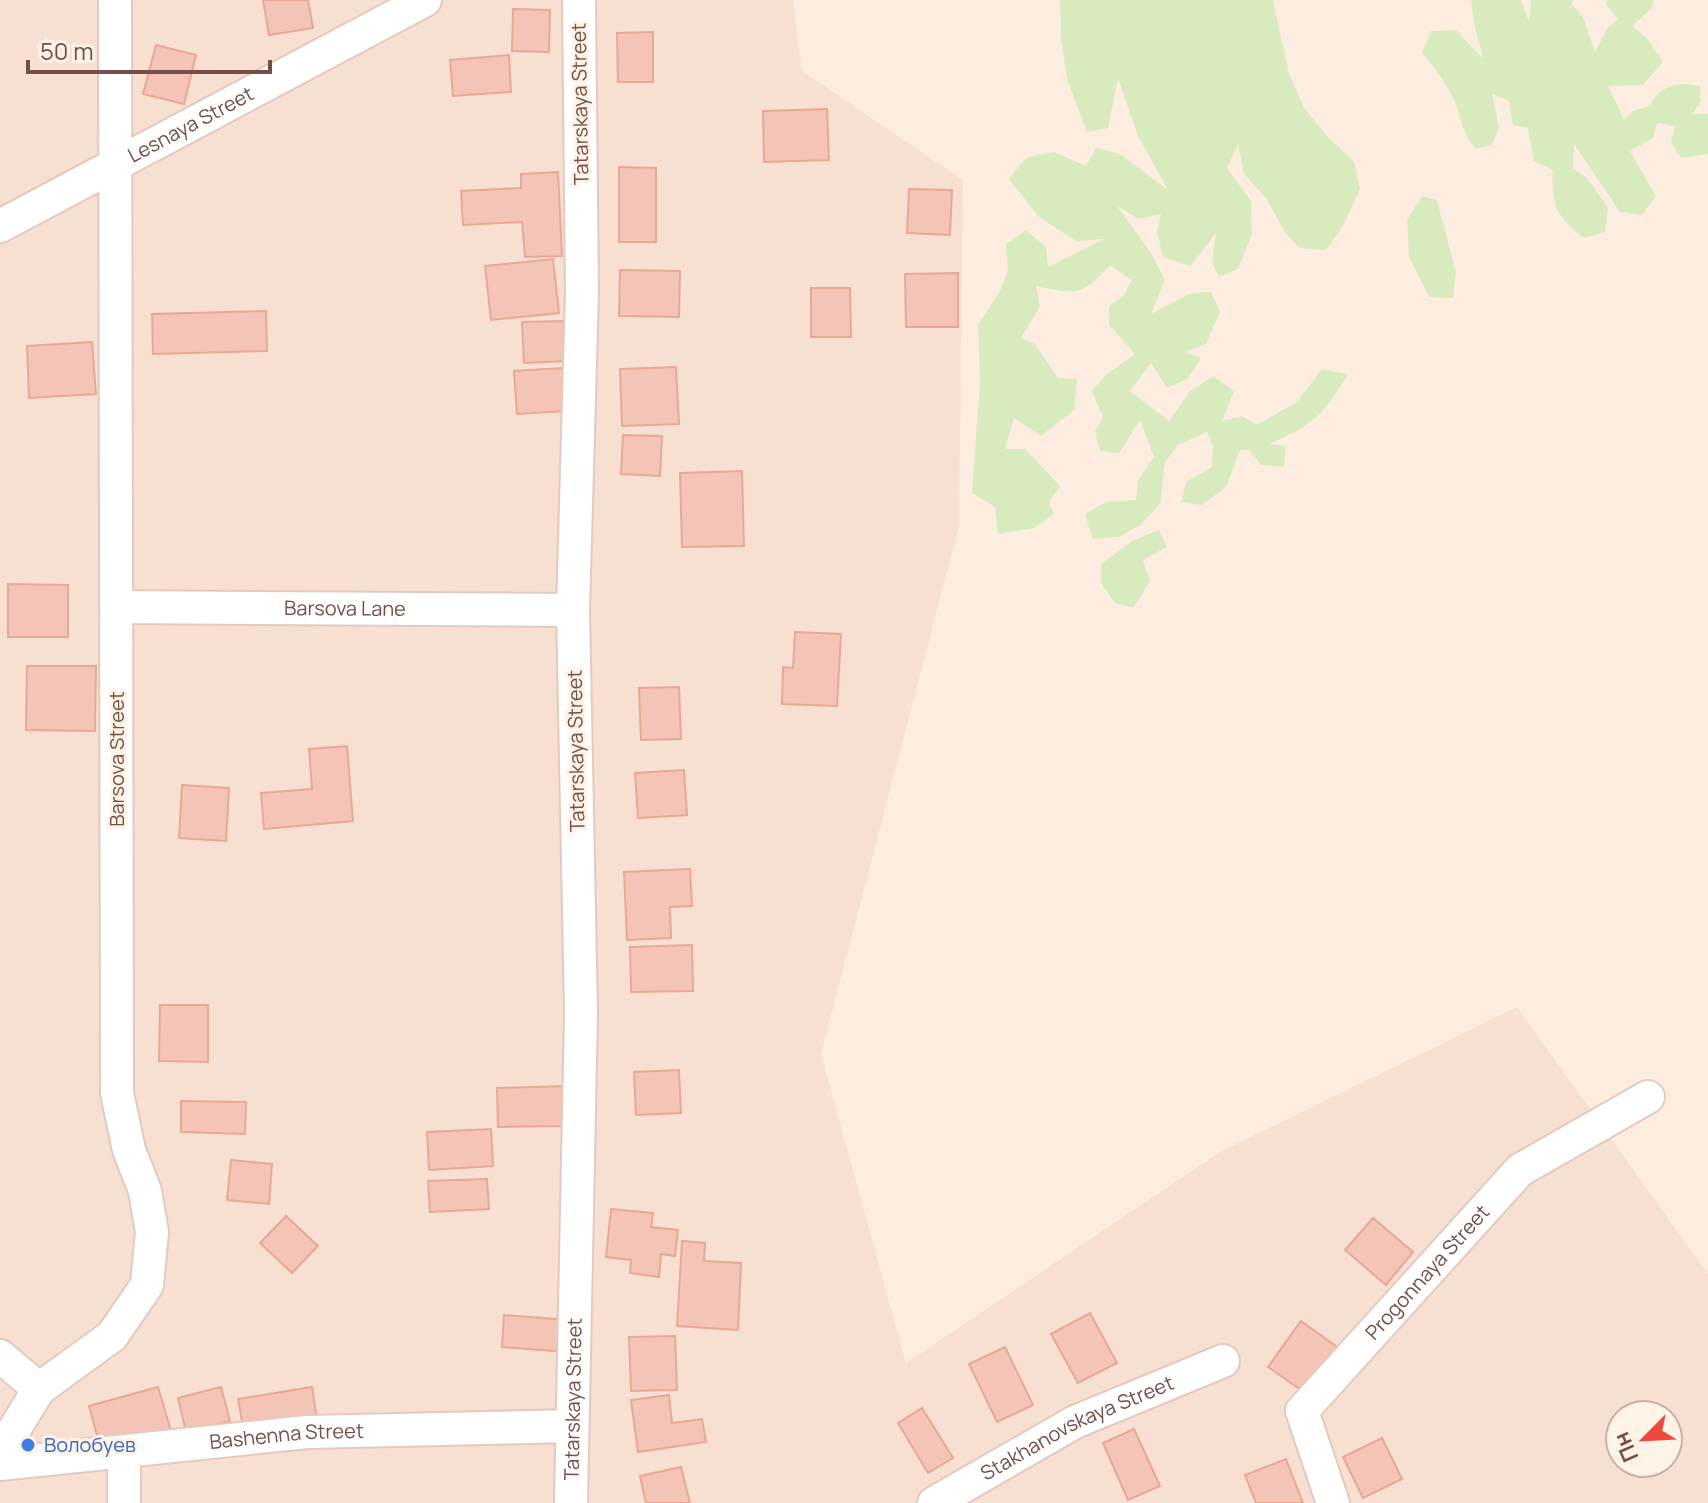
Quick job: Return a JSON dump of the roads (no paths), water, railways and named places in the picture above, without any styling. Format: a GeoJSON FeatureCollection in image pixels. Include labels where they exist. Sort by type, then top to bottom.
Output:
{"type":"FeatureCollection","features":[{"type":"Feature","properties":{"kind":"street","name":"Barsova Street"},"geometry":{"type":"LineString","coordinates":[[0,1453],[39,1389],[112,1336],[147,1285],[152,1232],[145,1191],[129,1150],[117,1093],[115,0]]}},
{"type":"Feature","properties":{"kind":"street","name":"Lesnaya Street"},"geometry":{"type":"LineString","coordinates":[[0,226],[425,0]]}},
{"type":"Feature","properties":{"kind":"street","name":"Tatarskaya Street"},"geometry":{"type":"LineString","coordinates":[[571,1503],[581,1012],[573,610],[582,293],[579,0]]}},
{"type":"Feature","properties":{"kind":"street","name":"Barsova Lane"},"geometry":{"type":"LineString","coordinates":[[117,607],[573,610]]}},
{"type":"Feature","properties":{"kind":"street","name":"Progonnaya Street"},"geometry":{"type":"LineString","coordinates":[[1333,1503],[1302,1411],[1520,1170],[1648,1097]]}},
{"type":"Feature","properties":{"kind":"street"},"geometry":{"type":"LineString","coordinates":[[0,1356],[39,1389]]}},
{"type":"Feature","properties":{"kind":"street","name":"Stakhanovskaya Street"},"geometry":{"type":"LineString","coordinates":[[934,1503],[1075,1422],[1223,1361]]}},
{"type":"Feature","properties":{"kind":"street","name":"Bashenna Street"},"geometry":{"type":"LineString","coordinates":[[0,1464],[307,1432],[572,1426]]}},
{"type":"Feature","properties":{"kind":"street"},"geometry":{"type":"LineString","coordinates":[[124,1451],[124,1503]]}},
{"type":"Feature","properties":{"kind":"place","name":"Волобуев"},"geometry":{"type":"Point","coordinates":[28,1445]}}]}
